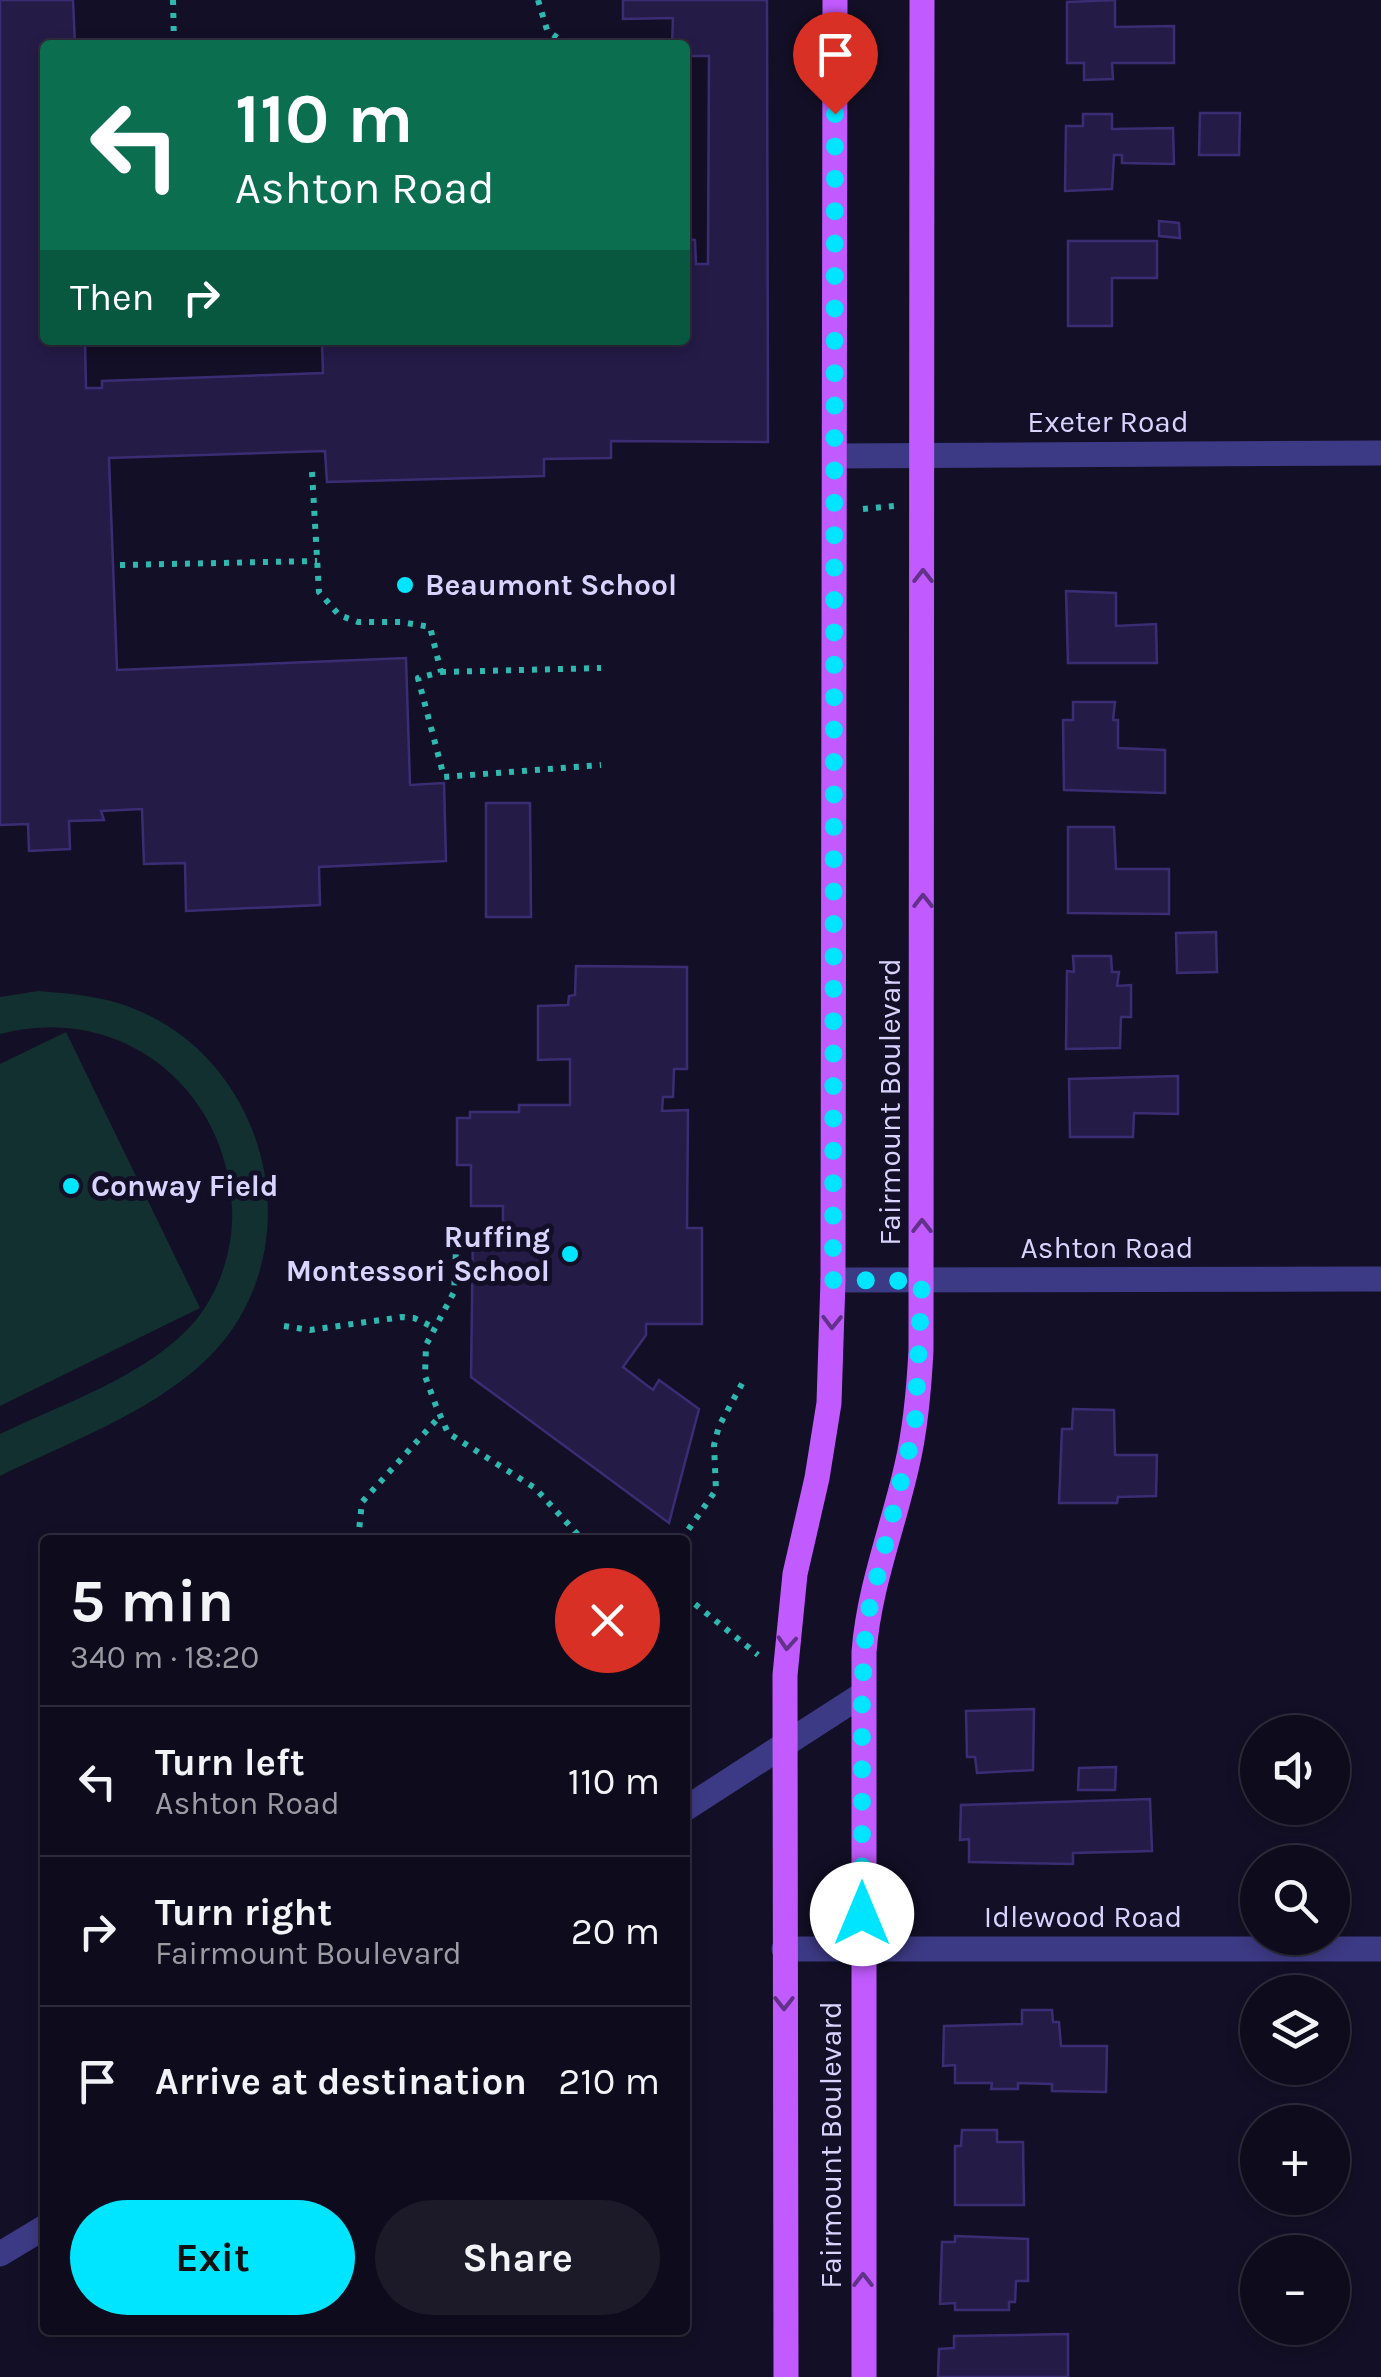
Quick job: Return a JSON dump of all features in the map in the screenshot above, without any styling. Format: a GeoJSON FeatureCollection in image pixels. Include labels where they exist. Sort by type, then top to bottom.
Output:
{"type":"FeatureCollection","features":[{"type":"Feature","properties":{"kind":"main road","name":"Fairmount Boulevard"},"geometry":{"type":"LineString","coordinates":[[786,2377],[785,1675],[795,1574],[829,1402],[833,1280],[835,0]]}},
{"type":"Feature","properties":{"kind":"main road","name":"Fairmount Boulevard"},"geometry":{"type":"LineString","coordinates":[[864,2377],[862,1694],[870,1598],[915,1425],[922,1281],[922,0]]}},
{"type":"Feature","properties":{"kind":"street","name":"Exeter Road"},"geometry":{"type":"LineString","coordinates":[[835,456],[1381,453]]}},
{"type":"Feature","properties":{"kind":"street","name":"Ashton Road"},"geometry":{"type":"LineString","coordinates":[[833,1280],[1381,1279]]}},
{"type":"Feature","properties":{"kind":"street"},"geometry":{"type":"LineString","coordinates":[[690,1806],[862,1694]]}},
{"type":"Feature","properties":{"kind":"street","name":"Idlewood Road"},"geometry":{"type":"LineString","coordinates":[[784,1949],[1381,1950]]}},
{"type":"Feature","properties":{"kind":"street"},"geometry":{"type":"LineString","coordinates":[[0,2254],[40,2230]]}},
{"type":"Feature","properties":{"kind":"path"},"geometry":{"type":"LineString","coordinates":[[173,0],[174,40]]}},
{"type":"Feature","properties":{"kind":"path"},"geometry":{"type":"LineString","coordinates":[[538,0],[547,30],[560,40]]}},
{"type":"Feature","properties":{"kind":"path"},"geometry":{"type":"LineString","coordinates":[[312,472],[319,592],[338,615],[358,622],[402,622],[430,627],[441,672]]}},
{"type":"Feature","properties":{"kind":"path"},"geometry":{"type":"LineString","coordinates":[[858,509],[901,505]]}},
{"type":"Feature","properties":{"kind":"path"},"geometry":{"type":"LineString","coordinates":[[120,565],[317,562]]}},
{"type":"Feature","properties":{"kind":"path"},"geometry":{"type":"LineString","coordinates":[[601,668],[441,672],[418,678],[444,778],[601,765]]}},
{"type":"Feature","properties":{"kind":"path"},"geometry":{"type":"LineString","coordinates":[[448,1230],[456,1250],[454,1292],[426,1345],[424,1376],[440,1416],[448,1433],[536,1488],[580,1535]]}},
{"type":"Feature","properties":{"kind":"path"},"geometry":{"type":"LineString","coordinates":[[284,1326],[320,1330],[402,1317],[435,1328]]}},
{"type":"Feature","properties":{"kind":"path"},"geometry":{"type":"LineString","coordinates":[[684,1535],[716,1490],[714,1445],[719,1426],[744,1380]]}},
{"type":"Feature","properties":{"kind":"path"},"geometry":{"type":"LineString","coordinates":[[359,1535],[362,1502],[440,1416]]}},
{"type":"Feature","properties":{"kind":"path"},"geometry":{"type":"LineString","coordinates":[[570,1535],[574,1530]]}},
{"type":"Feature","properties":{"kind":"path"},"geometry":{"type":"LineString","coordinates":[[690,1600],[785,1675]]}},
{"type":"Feature","properties":{"kind":"green space"},"geometry":{"type":"Polygon","coordinates":[[[38,991],[108,1000],[148,1015],[189,1041],[221,1075],[246,1115],[262,1159],[268,1205],[264,1252],[250,1297],[225,1339],[203,1362],[151,1402],[0,1476],[0,1434],[131,1372],[155,1357],[196,1320],[219,1281],[232,1222],[225,1164],[210,1124],[187,1091],[158,1063],[124,1043],[86,1031],[44,1027],[0,1034],[0,997],[38,991]]]}},
{"type":"Feature","properties":{"kind":"green space","name":"Conway Field"},"geometry":{"type":"Polygon","coordinates":[[[66,1032],[200,1308],[0,1406],[0,1064],[66,1032]]]}},
{"type":"Feature","properties":{"kind":"building"},"geometry":{"type":"Polygon","coordinates":[[[0,0],[73,0],[75,40],[40,40],[40,345],[85,345],[86,388],[102,388],[102,381],[323,373],[322,345],[690,345],[690,239],[695,240],[696,264],[708,264],[709,56],[690,56],[690,40],[672,40],[673,18],[623,19],[623,0],[767,0],[768,442],[611,441],[611,458],[544,459],[544,476],[327,482],[325,451],[109,458],[117,670],[406,658],[410,785],[444,783],[446,861],[319,867],[320,905],[186,911],[185,863],[144,864],[142,809],[101,811],[104,820],[69,821],[70,849],[29,851],[28,824],[0,825],[0,0]]]}},
{"type":"Feature","properties":{"kind":"building"},"geometry":{"type":"Polygon","coordinates":[[[1115,0],[1115,27],[1174,26],[1174,63],[1112,63],[1113,79],[1084,80],[1084,63],[1067,63],[1067,2],[1115,0]]]}},
{"type":"Feature","properties":{"kind":"building"},"geometry":{"type":"Polygon","coordinates":[[[1200,113],[1240,113],[1239,155],[1199,155],[1200,113]]]}},
{"type":"Feature","properties":{"kind":"building"},"geometry":{"type":"Polygon","coordinates":[[[1083,114],[1112,114],[1112,129],[1173,128],[1174,164],[1122,163],[1122,155],[1114,155],[1112,189],[1065,191],[1066,126],[1083,126],[1083,114]]]}},
{"type":"Feature","properties":{"kind":"building"},"geometry":{"type":"Polygon","coordinates":[[[1159,221],[1179,223],[1180,238],[1159,236],[1159,221]]]}},
{"type":"Feature","properties":{"kind":"building"},"geometry":{"type":"Polygon","coordinates":[[[1068,241],[1157,241],[1157,278],[1112,278],[1112,326],[1068,326],[1068,241]]]}},
{"type":"Feature","properties":{"kind":"building"},"geometry":{"type":"Polygon","coordinates":[[[1066,591],[1116,593],[1116,626],[1156,624],[1157,663],[1068,663],[1066,591]]]}},
{"type":"Feature","properties":{"kind":"building"},"geometry":{"type":"Polygon","coordinates":[[[1073,702],[1115,702],[1113,720],[1118,720],[1118,748],[1165,750],[1165,793],[1064,790],[1063,720],[1073,720],[1073,702]]]}},
{"type":"Feature","properties":{"kind":"building"},"geometry":{"type":"Polygon","coordinates":[[[486,803],[530,803],[531,917],[486,917],[486,803]]]}},
{"type":"Feature","properties":{"kind":"building"},"geometry":{"type":"Polygon","coordinates":[[[1068,827],[1114,827],[1116,869],[1169,869],[1169,914],[1068,913],[1068,827]]]}},
{"type":"Feature","properties":{"kind":"building"},"geometry":{"type":"Polygon","coordinates":[[[1216,932],[1217,972],[1177,973],[1176,933],[1216,932]]]}},
{"type":"Feature","properties":{"kind":"building"},"geometry":{"type":"Polygon","coordinates":[[[1073,956],[1111,956],[1112,972],[1119,972],[1117,986],[1131,985],[1131,1017],[1121,1017],[1120,1048],[1066,1049],[1067,971],[1074,972],[1073,956]]]}},
{"type":"Feature","properties":{"kind":"building"},"geometry":{"type":"Polygon","coordinates":[[[576,966],[687,967],[687,1069],[674,1069],[673,1097],[663,1097],[662,1111],[688,1110],[687,1228],[702,1228],[702,1324],[646,1324],[646,1335],[623,1367],[653,1390],[659,1380],[699,1409],[669,1523],[471,1377],[473,1230],[503,1229],[503,1206],[471,1206],[471,1165],[457,1165],[457,1118],[470,1118],[470,1112],[519,1112],[519,1105],[570,1105],[570,1059],[538,1060],[538,1006],[568,1005],[569,996],[575,995],[576,966]]]}},
{"type":"Feature","properties":{"kind":"building"},"geometry":{"type":"Polygon","coordinates":[[[1178,1076],[1178,1114],[1134,1113],[1133,1137],[1070,1137],[1069,1079],[1178,1076]]]}},
{"type":"Feature","properties":{"kind":"building"},"geometry":{"type":"Polygon","coordinates":[[[1073,1409],[1114,1410],[1115,1455],[1157,1455],[1156,1496],[1118,1497],[1117,1503],[1059,1503],[1062,1429],[1072,1429],[1073,1409]]]}},
{"type":"Feature","properties":{"kind":"building"},"geometry":{"type":"Polygon","coordinates":[[[1034,1709],[1033,1770],[977,1773],[975,1757],[967,1757],[966,1711],[1034,1709]]]}},
{"type":"Feature","properties":{"kind":"building"},"geometry":{"type":"Polygon","coordinates":[[[1116,1767],[1115,1790],[1078,1790],[1079,1768],[1116,1767]]]}},
{"type":"Feature","properties":{"kind":"building"},"geometry":{"type":"Polygon","coordinates":[[[1150,1799],[1152,1851],[1073,1853],[1073,1864],[969,1862],[969,1839],[960,1840],[961,1805],[1150,1799]]]}},
{"type":"Feature","properties":{"kind":"building"},"geometry":{"type":"Polygon","coordinates":[[[1022,2010],[1052,2010],[1053,2022],[1059,2022],[1061,2046],[1107,2046],[1106,2092],[1052,2091],[1052,2084],[1018,2083],[1018,2089],[991,2089],[992,2083],[955,2083],[955,2065],[943,2066],[944,2026],[1022,2024],[1022,2010]]]}},
{"type":"Feature","properties":{"kind":"building"},"geometry":{"type":"Polygon","coordinates":[[[962,2130],[997,2130],[997,2142],[1023,2142],[1024,2205],[955,2205],[955,2146],[961,2146],[962,2130]]]}},
{"type":"Feature","properties":{"kind":"building"},"geometry":{"type":"Polygon","coordinates":[[[955,2236],[1028,2239],[1028,2281],[1016,2281],[1015,2302],[1009,2302],[1009,2310],[955,2310],[955,2303],[940,2304],[942,2242],[955,2242],[955,2236]]]}},
{"type":"Feature","properties":{"kind":"building"},"geometry":{"type":"Polygon","coordinates":[[[1068,2334],[1068,2377],[938,2377],[939,2349],[954,2348],[954,2336],[1068,2334]]]}},
{"type":"Feature","properties":{"kind":"place","name":"Beaumont School"},"geometry":{"type":"Point","coordinates":[405,585]}},
{"type":"Feature","properties":{"kind":"place","name":"Conway Field"},"geometry":{"type":"Point","coordinates":[71,1186]}},
{"type":"Feature","properties":{"kind":"place","name":"Ruffing Montessori School"},"geometry":{"type":"Point","coordinates":[570,1254]}},
{"type":"Feature","properties":{"kind":"route"},"geometry":{"type":"LineString","coordinates":[[835,114],[833,1280],[922,1281],[915,1425],[866,1622],[862,1694],[862,1914]]}}]}
